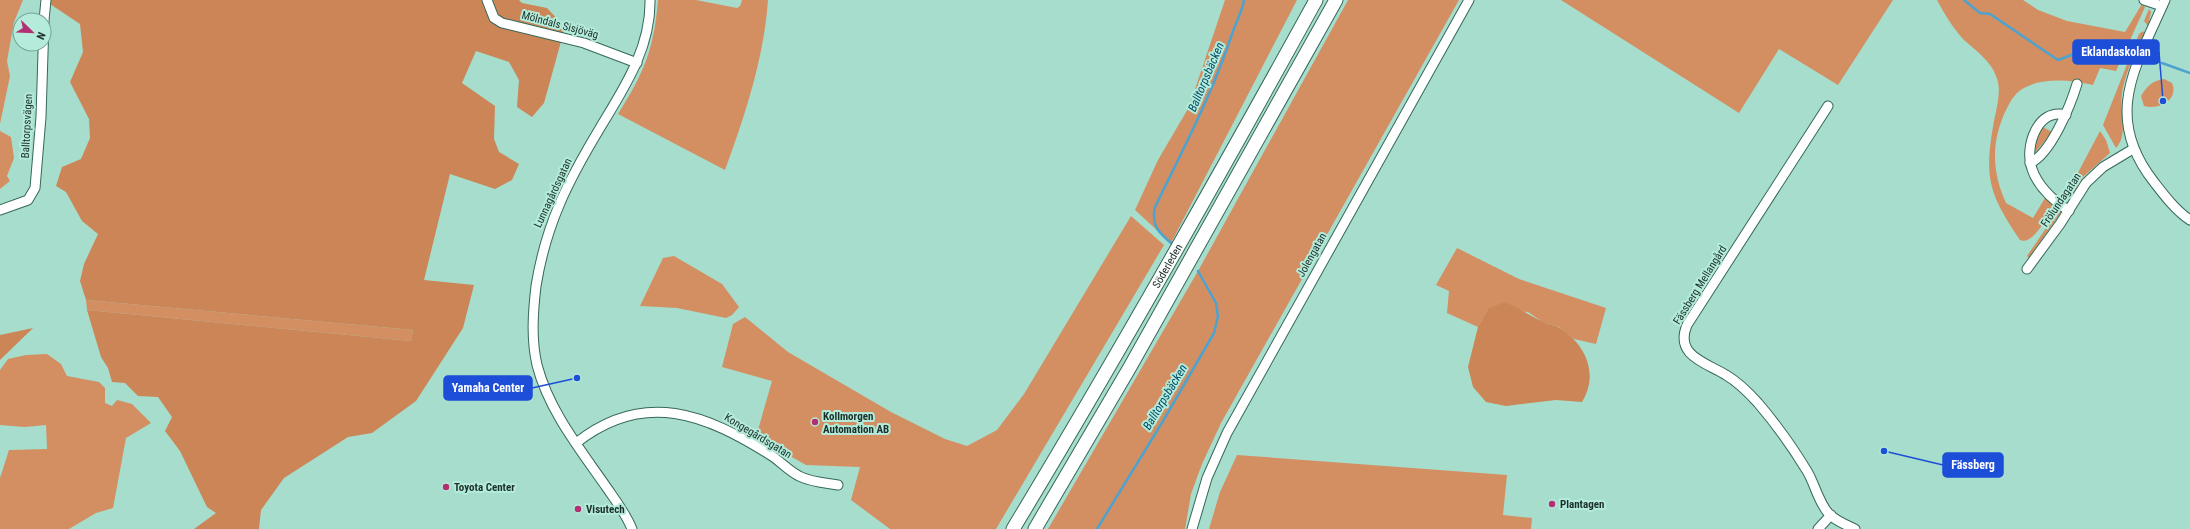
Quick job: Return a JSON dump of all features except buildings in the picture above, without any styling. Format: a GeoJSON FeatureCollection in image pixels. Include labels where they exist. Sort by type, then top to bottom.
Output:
{"type":"FeatureCollection","features":[{"type":"Feature","properties":{"kind":"highway","name":"Söderleden"},"geometry":{"type":"LineString","coordinates":[[1013,529],[1091,399],[1211,190],[1316,0]]}},
{"type":"Feature","properties":{"kind":"highway","name":"Söderleden"},"geometry":{"type":"LineString","coordinates":[[1035,529],[1154,326],[1336,0]]}},
{"type":"Feature","properties":{"kind":"street","name":"Balltorpsvägen"},"geometry":{"type":"LineString","coordinates":[[45,12],[46,0]]}},
{"type":"Feature","properties":{"kind":"street","name":"Mölndals Sisjöväg"},"geometry":{"type":"LineString","coordinates":[[487,0],[494,18],[502,23],[584,43],[637,63]]}},
{"type":"Feature","properties":{"kind":"street","name":"Lunnagårdsgatan"},"geometry":{"type":"LineString","coordinates":[[632,529],[623,512],[576,443],[549,398],[537,364],[533,318],[538,271],[545,240],[565,191],[593,139],[627,84],[637,63],[647,28],[650,0]]}},
{"type":"Feature","properties":{"kind":"street","name":"Jolengatan"},"geometry":{"type":"LineString","coordinates":[[1192,529],[1205,483],[1227,433],[1469,0]]}},
{"type":"Feature","properties":{"kind":"street"},"geometry":{"type":"LineString","coordinates":[[2144,0],[2164,3],[2133,73],[2129,88],[2127,113],[2128,133],[2133,149],[2145,170],[2160,191],[2190,220]]}},
{"type":"Feature","properties":{"kind":"street","name":"Balltorpsvägen"},"geometry":{"type":"LineString","coordinates":[[0,210],[28,200],[35,188],[41,117],[43,52]]}},
{"type":"Feature","properties":{"kind":"street"},"geometry":{"type":"LineString","coordinates":[[2030,163],[2038,157],[2053,139],[2066,115],[2077,84]]}},
{"type":"Feature","properties":{"kind":"street","name":"Fässberg Mellangård"},"geometry":{"type":"LineString","coordinates":[[1828,106],[1687,325],[1683,338],[1685,346],[1690,353],[1711,368],[1726,375],[1759,404],[1807,471],[1824,508],[1830,515]]}},
{"type":"Feature","properties":{"kind":"street"},"geometry":{"type":"LineString","coordinates":[[2066,115],[2052,114],[2038,127],[2030,147],[2030,163],[2034,174],[2048,194],[2069,211]]}},
{"type":"Feature","properties":{"kind":"street","name":"Frölundagatan"},"geometry":{"type":"LineString","coordinates":[[2027,269],[2069,211],[2086,183],[2095,174],[2133,149]]}},
{"type":"Feature","properties":{"kind":"street","name":"Kongegårdsgatan"},"geometry":{"type":"LineString","coordinates":[[576,443],[602,425],[631,415],[672,413],[687,415],[712,422],[730,431],[800,476],[838,485]]}},
{"type":"Feature","properties":{"kind":"street"},"geometry":{"type":"LineString","coordinates":[[1818,529],[1830,515],[1840,522],[1855,529]]}},
{"type":"Feature","properties":{"kind":"shaded area"},"geometry":{"type":"Polygon","coordinates":[[[0,0],[23,0],[18,12],[12,12],[12,33],[7,61],[10,76],[0,124],[0,0]]]}},
{"type":"Feature","properties":{"kind":"shaded area"},"geometry":{"type":"Polygon","coordinates":[[[41,0],[519,0],[522,3],[547,8],[565,27],[544,103],[532,117],[517,107],[519,80],[509,62],[476,51],[462,83],[495,106],[494,139],[499,152],[519,164],[512,180],[495,189],[450,174],[424,280],[474,285],[463,328],[416,401],[372,433],[348,437],[284,478],[261,510],[259,529],[194,529],[216,513],[207,507],[180,451],[165,431],[172,417],[158,397],[138,396],[125,383],[112,382],[108,368],[101,357],[87,310],[411,341],[413,330],[86,300],[80,281],[84,264],[98,234],[82,221],[66,192],[56,186],[62,167],[81,159],[90,138],[89,119],[70,82],[83,52],[80,24],[47,2],[41,0]]]}},
{"type":"Feature","properties":{"kind":"shaded area"},"geometry":{"type":"Polygon","coordinates":[[[658,0],[696,0],[737,8],[740,6],[742,0],[768,0],[766,22],[758,65],[740,128],[725,170],[618,114],[635,86],[646,60],[654,33],[658,0]]]}},
{"type":"Feature","properties":{"kind":"shaded area"},"geometry":{"type":"Polygon","coordinates":[[[1225,0],[1297,0],[1171,243],[1135,210],[1158,160],[1189,107],[1225,0]]]}},
{"type":"Feature","properties":{"kind":"shaded area"},"geometry":{"type":"Polygon","coordinates":[[[1348,0],[1459,0],[1221,423],[1202,464],[1191,494],[1185,529],[1048,529],[1198,271],[1348,0]]]}},
{"type":"Feature","properties":{"kind":"shaded area"},"geometry":{"type":"Polygon","coordinates":[[[1561,0],[1893,0],[1838,85],[1779,49],[1739,113],[1561,0]]]}},
{"type":"Feature","properties":{"kind":"shaded area"},"geometry":{"type":"Polygon","coordinates":[[[1937,0],[2023,0],[2038,10],[2067,21],[2125,32],[2142,4],[2145,7],[2116,71],[2100,68],[2093,85],[2058,80],[2040,82],[2024,88],[2013,98],[2008,106],[1998,130],[1995,154],[1998,179],[2006,203],[2033,218],[2045,198],[2054,206],[2040,229],[2025,241],[2020,240],[2009,224],[1995,196],[1991,184],[1989,157],[1998,104],[1998,81],[1994,71],[1987,61],[1956,31],[1937,0]]]}},
{"type":"Feature","properties":{"kind":"shaded area"},"geometry":{"type":"Polygon","coordinates":[[[2149,9],[2151,12],[2148,26],[2144,21],[2149,9]]]}},
{"type":"Feature","properties":{"kind":"shaded area"},"geometry":{"type":"Polygon","coordinates":[[[2143,31],[2145,34],[2137,49],[2135,48],[2133,54],[2135,55],[2124,83],[2121,100],[2123,129],[2120,143],[2116,148],[2103,125],[2139,34],[2143,31]]]}},
{"type":"Feature","properties":{"kind":"shaded area"},"geometry":{"type":"Polygon","coordinates":[[[2164,79],[2172,83],[2173,94],[2170,99],[2161,105],[2150,107],[2144,106],[2141,96],[2145,89],[2150,84],[2164,79]]]}},
{"type":"Feature","properties":{"kind":"shaded area"},"geometry":{"type":"Polygon","coordinates":[[[2041,126],[2052,132],[2034,154],[2032,147],[2041,126]]]}},
{"type":"Feature","properties":{"kind":"shaded area"},"geometry":{"type":"Polygon","coordinates":[[[0,131],[11,137],[14,158],[7,176],[10,181],[0,189],[0,131]]]}},
{"type":"Feature","properties":{"kind":"shaded area"},"geometry":{"type":"Polygon","coordinates":[[[2100,131],[2106,140],[2110,153],[2084,176],[2070,198],[2063,201],[2100,131]]]}},
{"type":"Feature","properties":{"kind":"shaded area"},"geometry":{"type":"Polygon","coordinates":[[[2059,209],[2062,211],[2029,258],[2027,256],[2059,209]]]}},
{"type":"Feature","properties":{"kind":"shaded area"},"geometry":{"type":"Polygon","coordinates":[[[1131,216],[1164,245],[996,529],[890,529],[851,500],[860,467],[806,465],[756,437],[772,381],[722,367],[733,324],[745,317],[788,352],[891,412],[945,439],[967,446],[997,430],[1024,394],[1131,216]]]}},
{"type":"Feature","properties":{"kind":"shaded area"},"geometry":{"type":"Polygon","coordinates":[[[1457,248],[1519,279],[1606,308],[1596,344],[1574,339],[1559,327],[1544,323],[1528,312],[1488,309],[1478,327],[1447,313],[1449,291],[1436,285],[1457,248]]]}},
{"type":"Feature","properties":{"kind":"shaded area"},"geometry":{"type":"Polygon","coordinates":[[[674,256],[722,284],[739,307],[732,315],[726,318],[677,308],[640,306],[663,258],[674,256]]]}},
{"type":"Feature","properties":{"kind":"shaded area"},"geometry":{"type":"Polygon","coordinates":[[[86,300],[413,330],[411,341],[87,310],[86,300]]]}},
{"type":"Feature","properties":{"kind":"shaded area"},"geometry":{"type":"Polygon","coordinates":[[[1505,302],[1545,323],[1560,328],[1577,343],[1587,361],[1589,371],[1587,391],[1582,402],[1556,400],[1506,406],[1486,402],[1473,387],[1468,367],[1478,327],[1488,309],[1505,302]]]}},
{"type":"Feature","properties":{"kind":"shaded area"},"geometry":{"type":"Polygon","coordinates":[[[33,328],[0,360],[0,335],[33,328]]]}},
{"type":"Feature","properties":{"kind":"shaded area"},"geometry":{"type":"Polygon","coordinates":[[[47,354],[61,364],[67,376],[99,382],[105,388],[105,403],[112,406],[117,400],[132,404],[151,423],[126,438],[113,508],[96,513],[69,529],[0,529],[0,478],[9,450],[47,449],[46,425],[25,427],[0,425],[0,370],[8,359],[26,355],[47,354]]]}},
{"type":"Feature","properties":{"kind":"shaded area"},"geometry":{"type":"Polygon","coordinates":[[[1237,455],[1507,475],[1503,515],[1532,518],[1531,529],[1209,529],[1220,492],[1237,455]]]}},
{"type":"Feature","properties":{"kind":"waterway","name":"Balltorpsbäcken"},"geometry":{"type":"LineString","coordinates":[[1171,243],[1159,232],[1157,228],[1154,219],[1155,207],[1207,99],[1241,12],[1244,0]]}},
{"type":"Feature","properties":{"kind":"waterway"},"geometry":{"type":"LineString","coordinates":[[1964,0],[1980,13],[1990,14],[2058,60],[2106,42],[2118,40]]}},
{"type":"Feature","properties":{"kind":"waterway"},"geometry":{"type":"LineString","coordinates":[[2162,63],[2190,73]]}},
{"type":"Feature","properties":{"kind":"waterway","name":"Balltorpsbäcken"},"geometry":{"type":"LineString","coordinates":[[1097,529],[1163,421],[1214,333],[1218,316],[1216,303],[1198,271]]}},
{"type":"Feature","properties":{"kind":"place","name":"Eklandaskolan"},"geometry":{"type":"Point","coordinates":[2163,101]}},
{"type":"Feature","properties":{"kind":"place","name":"Yamaha Center"},"geometry":{"type":"Point","coordinates":[577,378]}},
{"type":"Feature","properties":{"kind":"place","name":"Kollmorgen Automation AB"},"geometry":{"type":"Point","coordinates":[815,422]}},
{"type":"Feature","properties":{"kind":"place","name":"Fässberg"},"geometry":{"type":"Point","coordinates":[1884,451]}},
{"type":"Feature","properties":{"kind":"place","name":"Toyota Center"},"geometry":{"type":"Point","coordinates":[446,487]}},
{"type":"Feature","properties":{"kind":"place","name":"Plantagen"},"geometry":{"type":"Point","coordinates":[1552,504]}},
{"type":"Feature","properties":{"kind":"place","name":"Visutech"},"geometry":{"type":"Point","coordinates":[578,509]}}]}
